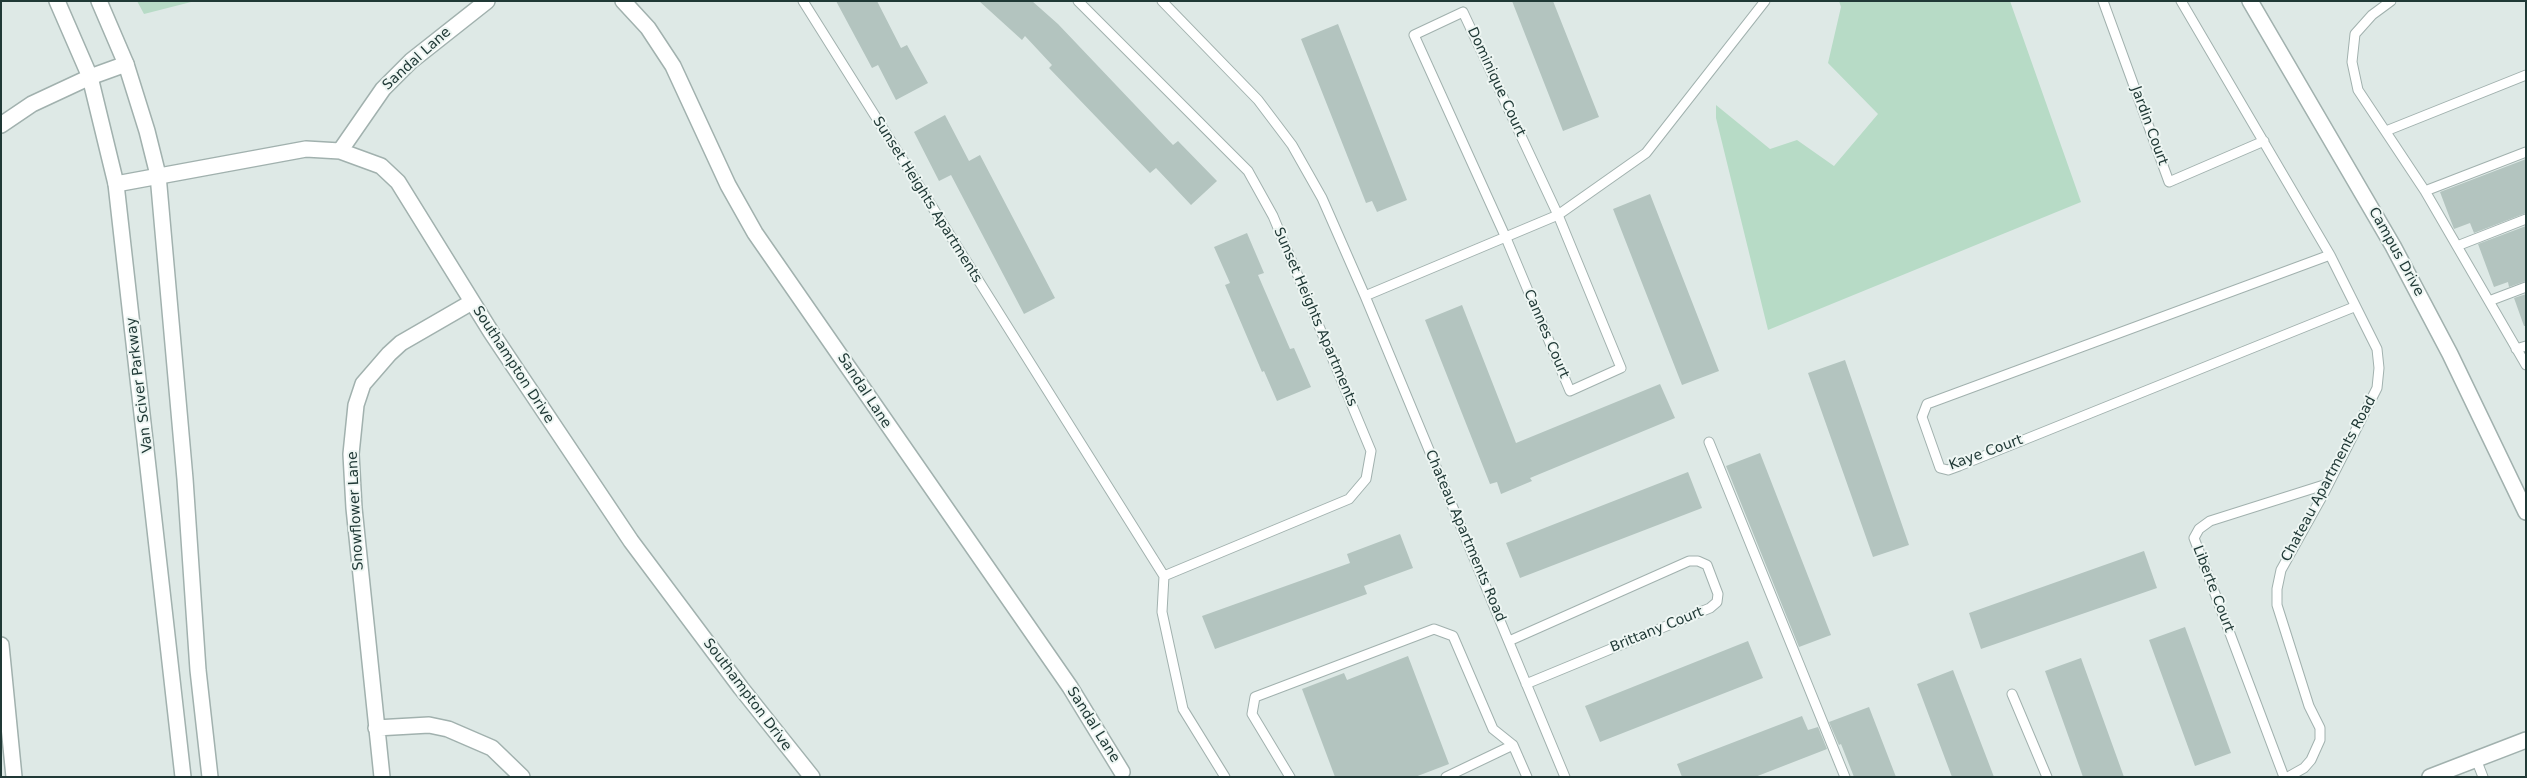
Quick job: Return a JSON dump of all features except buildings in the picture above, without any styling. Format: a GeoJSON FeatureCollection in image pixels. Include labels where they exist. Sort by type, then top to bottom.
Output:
{"type":"FeatureCollection","features":[{"type":"Feature","properties":{"kind":"street","name":"Van Sciver Parkway"},"geometry":{"type":"LineString","coordinates":[[58,1],[90,77],[116,184],[183,777]]}},
{"type":"Feature","properties":{"kind":"street"},"geometry":{"type":"LineString","coordinates":[[99,1],[126,64],[147,131],[158,175],[185,479],[198,670],[210,777]]}},
{"type":"Feature","properties":{"kind":"street","name":"Sandal Lane"},"geometry":{"type":"LineString","coordinates":[[340,151],[383,88],[411,61],[487,1]]}},
{"type":"Feature","properties":{"kind":"street","name":"Sandal Lane"},"geometry":{"type":"LineString","coordinates":[[623,1],[648,28],[673,66],[728,185],[756,233],[1070,687],[1122,772]]}},
{"type":"Feature","properties":{"kind":"street","name":"Campus Drive"},"geometry":{"type":"LineString","coordinates":[[2250,1],[2411,279],[2450,354],[2525,510]]}},
{"type":"Feature","properties":{"kind":"street"},"geometry":{"type":"LineString","coordinates":[[1,125],[32,104],[90,77],[126,64]]}},
{"type":"Feature","properties":{"kind":"street","name":"Southampton Drive"},"geometry":{"type":"LineString","coordinates":[[116,184],[306,149],[340,151],[382,166],[398,182],[472,302],[551,424],[631,541],[740,688],[812,777]]}},
{"type":"Feature","properties":{"kind":"street","name":"Snowflower Lane"},"geometry":{"type":"LineString","coordinates":[[382,777],[354,508],[351,454],[356,405],[363,384],[401,343],[472,302]]}},
{"type":"Feature","properties":{"kind":"street"},"geometry":{"type":"LineString","coordinates":[[1,645],[14,777]]}},
{"type":"Feature","properties":{"kind":"street"},"geometry":{"type":"LineString","coordinates":[[376,728],[428,725],[448,729],[492,748],[522,777]]}},
{"type":"Feature","properties":{"kind":"street"},"geometry":{"type":"LineString","coordinates":[[2430,777],[2526,740]]}},
{"type":"Feature","properties":{"kind":"lane","name":"Sunset Heights Apartments"},"geometry":{"type":"LineString","coordinates":[[803,1],[1164,576],[1349,499],[1366,479],[1372,451],[1273,216],[1248,171],[1078,1]]}},
{"type":"Feature","properties":{"kind":"lane","name":"Chateau Apartments Road"},"geometry":{"type":"LineString","coordinates":[[1162,1],[1258,100],[1292,145],[1322,198],[1365,296],[1565,777]]}},
{"type":"Feature","properties":{"kind":"lane"},"geometry":{"type":"LineString","coordinates":[[1365,296],[1558,215],[1646,153],[1765,1]]}},
{"type":"Feature","properties":{"kind":"lane","name":"Jardin Court"},"geometry":{"type":"LineString","coordinates":[[2103,1],[2169,182],[2264,142]]}},
{"type":"Feature","properties":{"kind":"lane","name":"Chateau Apartments Road"},"geometry":{"type":"LineString","coordinates":[[2181,1],[2330,255],[2354,307],[2377,349],[2379,368],[2377,388],[2327,484],[2324,494],[2281,570],[2277,589],[2277,605],[2320,734],[2319,745],[2311,760],[2304,768],[2288,777]]}},
{"type":"Feature","properties":{"kind":"lane"},"geometry":{"type":"LineString","coordinates":[[2391,1],[2372,15],[2355,34],[2352,62],[2358,90],[2425,191],[2526,366]]}},
{"type":"Feature","properties":{"kind":"lane","name":"Dominique Court"},"geometry":{"type":"LineString","coordinates":[[1506,238],[1414,35],[1463,12],[1558,215]]}},
{"type":"Feature","properties":{"kind":"lane"},"geometry":{"type":"LineString","coordinates":[[2386,131],[2526,75]]}},
{"type":"Feature","properties":{"kind":"lane"},"geometry":{"type":"LineString","coordinates":[[2425,191],[2526,152]]}},
{"type":"Feature","properties":{"kind":"lane","name":"Cannes Court"},"geometry":{"type":"LineString","coordinates":[[1506,238],[1570,391],[1621,368],[1558,215]]}},
{"type":"Feature","properties":{"kind":"lane"},"geometry":{"type":"LineString","coordinates":[[2457,246],[2526,219]]}},
{"type":"Feature","properties":{"kind":"lane","name":"Kaye Court"},"geometry":{"type":"LineString","coordinates":[[2330,255],[1927,404],[1922,417],[1940,468],[1948,470],[1959,466],[2354,307]]}},
{"type":"Feature","properties":{"kind":"lane"},"geometry":{"type":"LineString","coordinates":[[2488,301],[2526,287]]}},
{"type":"Feature","properties":{"kind":"lane"},"geometry":{"type":"LineString","coordinates":[[2516,349],[2526,346]]}},
{"type":"Feature","properties":{"kind":"lane"},"geometry":{"type":"LineString","coordinates":[[1710,442],[1845,777]]}},
{"type":"Feature","properties":{"kind":"lane","name":"Liberte Court"},"geometry":{"type":"LineString","coordinates":[[2284,777],[2194,538],[2199,529],[2210,521],[2327,484]]}},
{"type":"Feature","properties":{"kind":"lane","name":"Brittany Court"},"geometry":{"type":"LineString","coordinates":[[1509,641],[1689,561],[1698,561],[1706,565],[1718,594],[1717,602],[1710,608],[1526,684]]}},
{"type":"Feature","properties":{"kind":"lane"},"geometry":{"type":"LineString","coordinates":[[1164,576],[1162,612],[1183,709],[1225,777]]}},
{"type":"Feature","properties":{"kind":"lane"},"geometry":{"type":"LineString","coordinates":[[1290,777],[1252,714],[1255,697],[1434,629],[1453,636],[1493,729],[1512,745],[1527,777]]}},
{"type":"Feature","properties":{"kind":"lane"},"geometry":{"type":"LineString","coordinates":[[2012,694],[2046,777]]}},
{"type":"Feature","properties":{"kind":"lane"},"geometry":{"type":"LineString","coordinates":[[1446,777],[1512,745]]}},
{"type":"Feature","properties":{"kind":"lane"},"geometry":{"type":"LineString","coordinates":[[2476,759],[2483,777]]}},
{"type":"Feature","properties":{"kind":"green space"},"geometry":{"type":"Polygon","coordinates":[[[137,1],[195,1],[144,14],[137,1]]]}},
{"type":"Feature","properties":{"kind":"green space"},"geometry":{"type":"Polygon","coordinates":[[[1839,1],[2010,1],[2081,202],[1768,330],[1716,118],[1716,105],[1770,149],[1797,140],[1834,166],[1878,114],[1828,63],[1841,7],[1839,1]]]}}]}
